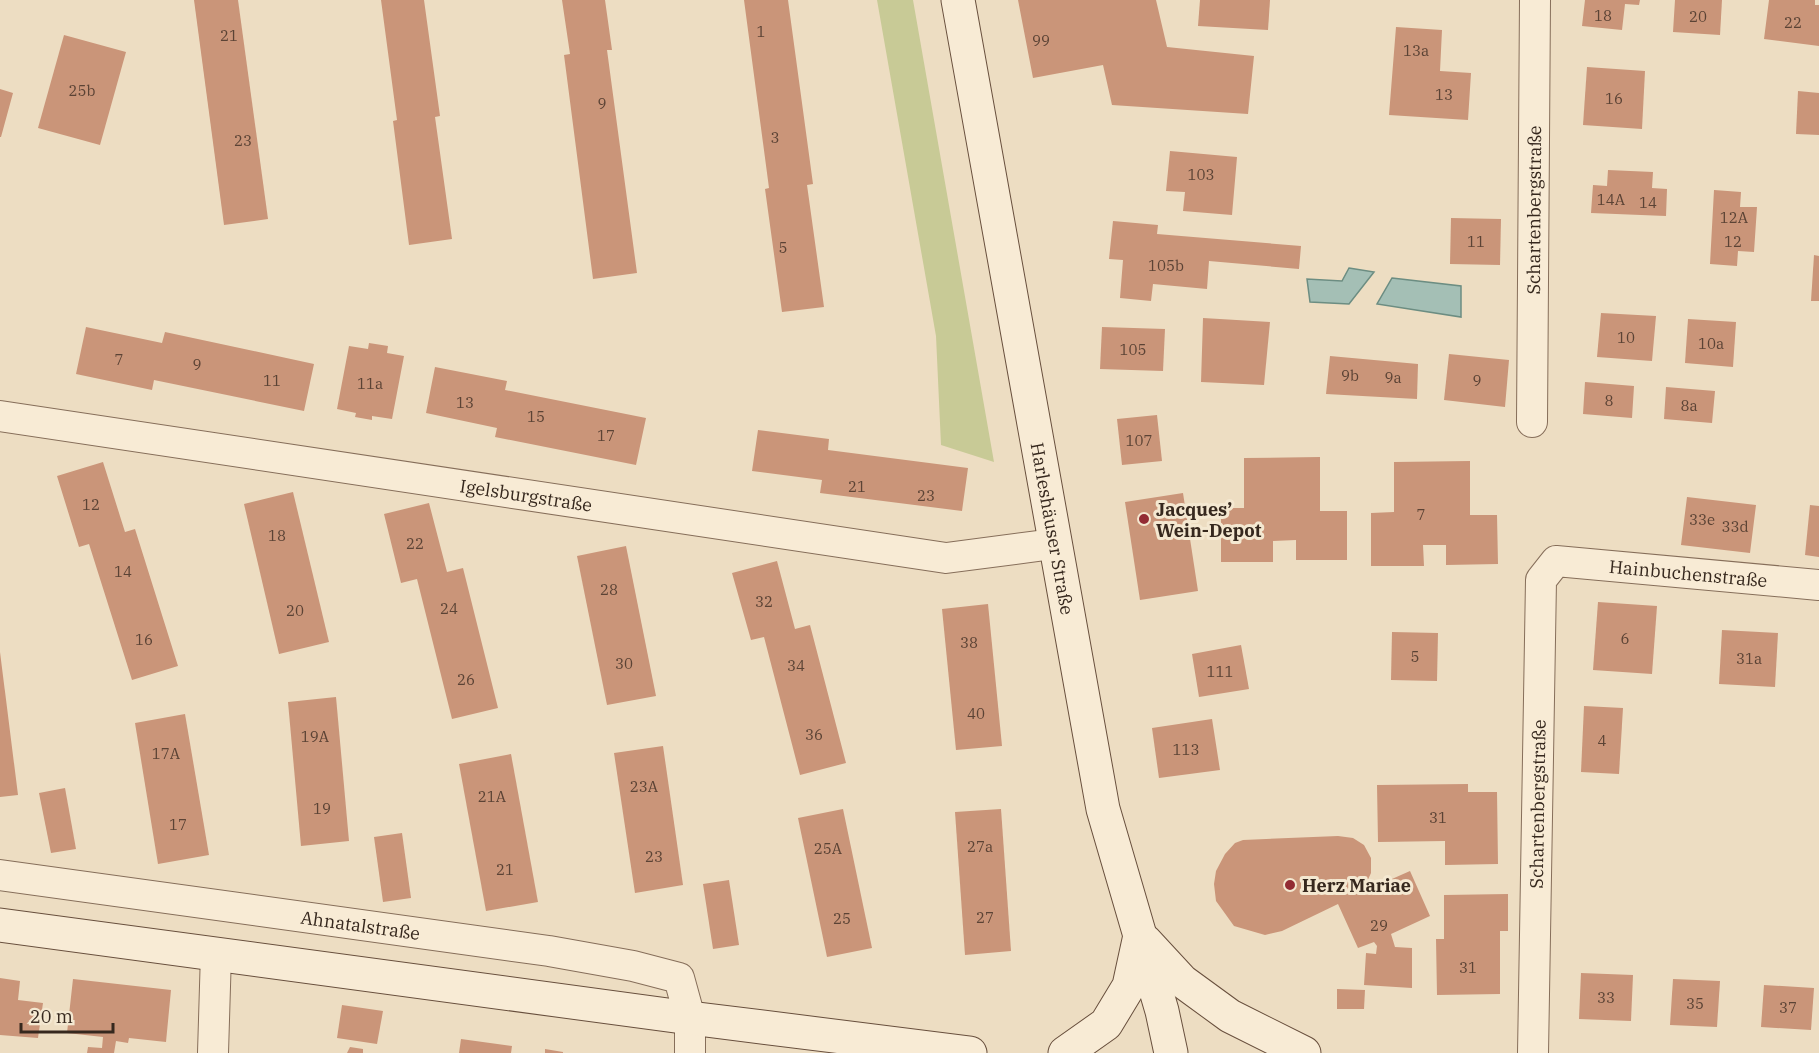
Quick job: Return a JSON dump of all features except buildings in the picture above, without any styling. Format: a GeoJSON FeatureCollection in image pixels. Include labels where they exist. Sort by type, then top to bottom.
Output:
{"type":"FeatureCollection","features":[{"type":"Feature","properties":{"kind":"street","name":"Harleshäuser Straße"},"geometry":{"type":"LineString","coordinates":[[958,0],[1053,544],[1103,810],[1140,935],[1171,1053]]}},
{"type":"Feature","properties":{"kind":"street","name":"Schartenbergstraße"},"geometry":{"type":"LineString","coordinates":[[1532,422],[1535,0]]}},
{"type":"Feature","properties":{"kind":"street","name":"Igelsburgstraße"},"geometry":{"type":"LineString","coordinates":[[0,416],[946,558],[1053,544]]}},
{"type":"Feature","properties":{"kind":"street","name":"Schartenbergstraße"},"geometry":{"type":"LineString","coordinates":[[1533,1053],[1541,580],[1556,561]]}},
{"type":"Feature","properties":{"kind":"street","name":"Hainbuchenstraße"},"geometry":{"type":"LineString","coordinates":[[1556,561],[1819,585]]}},
{"type":"Feature","properties":{"kind":"street","name":"Ahnatalstraße"},"geometry":{"type":"LineString","coordinates":[[0,875],[549,951],[633,966],[679,978],[690,1018]]}},
{"type":"Feature","properties":{"kind":"street"},"geometry":{"type":"LineString","coordinates":[[0,925],[690,1018],[970,1053]]}},
{"type":"Feature","properties":{"kind":"street"},"geometry":{"type":"LineString","coordinates":[[1065,1053],[1106,1024],[1129,986],[1140,935]]}},
{"type":"Feature","properties":{"kind":"street"},"geometry":{"type":"LineString","coordinates":[[1140,935],[1182,981],[1230,1016],[1304,1053]]}},
{"type":"Feature","properties":{"kind":"street"},"geometry":{"type":"LineString","coordinates":[[213,1053],[216,953]]}},
{"type":"Feature","properties":{"kind":"street"},"geometry":{"type":"LineString","coordinates":[[690,1018],[690,1053]]}},
{"type":"Feature","properties":{"kind":"green space"},"geometry":{"type":"Polygon","coordinates":[[[877,0],[913,0],[994,462],[941,445],[936,336],[877,0]]]}},
{"type":"Feature","properties":{"kind":"shaded area"},"geometry":{"type":"Polygon","coordinates":[[[1349,268],[1374,272],[1349,304],[1310,302],[1307,279],[1342,281],[1349,268]]]}},
{"type":"Feature","properties":{"kind":"shaded area"},"geometry":{"type":"Polygon","coordinates":[[[1392,278],[1461,286],[1461,317],[1377,304],[1392,278]]]}},
{"type":"Feature","properties":{"kind":"place","name":"Jacques’ Wein-Depot"},"geometry":{"type":"Point","coordinates":[1144,519]}},
{"type":"Feature","properties":{"kind":"place","name":"Herz Mariae"},"geometry":{"type":"Point","coordinates":[1290,885]}}]}
